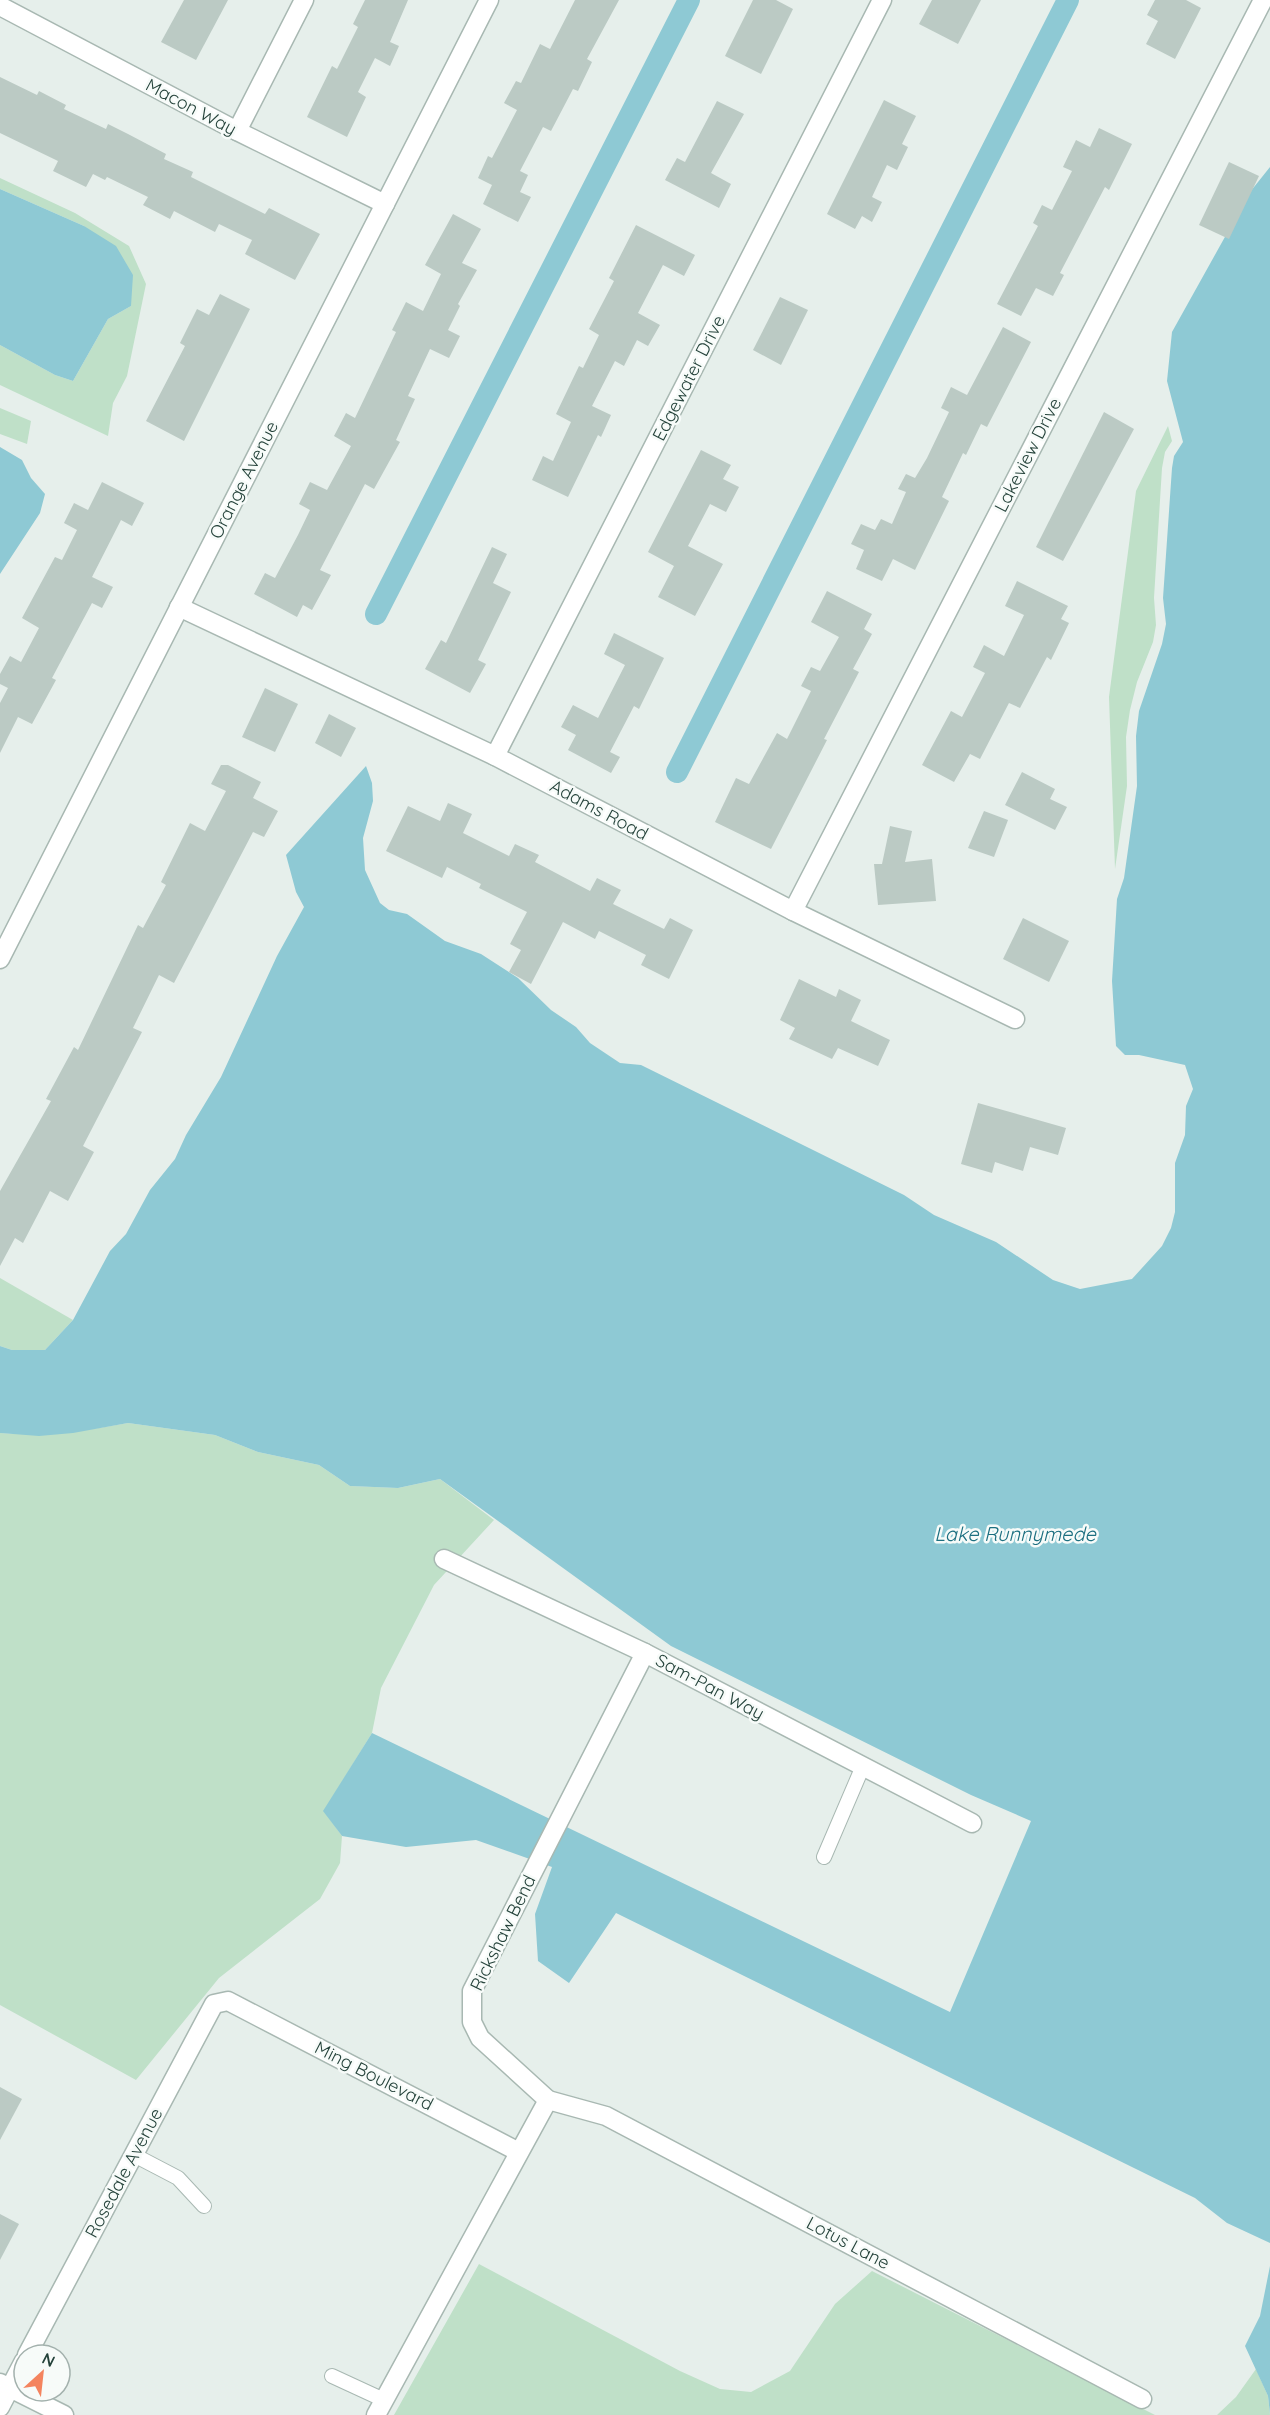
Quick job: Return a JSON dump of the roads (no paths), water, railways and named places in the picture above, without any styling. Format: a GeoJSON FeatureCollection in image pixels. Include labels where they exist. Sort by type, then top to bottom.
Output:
{"type":"FeatureCollection","features":[{"type":"Feature","properties":{"kind":"street"},"geometry":{"type":"LineString","coordinates":[[237,131],[304,0]]}},
{"type":"Feature","properties":{"kind":"street","name":"Orange Avenue"},"geometry":{"type":"LineString","coordinates":[[0,959],[489,0]]}},
{"type":"Feature","properties":{"kind":"street","name":"Edgewater Drive"},"geometry":{"type":"LineString","coordinates":[[495,756],[882,0]]}},
{"type":"Feature","properties":{"kind":"street","name":"Lakeview Drive"},"geometry":{"type":"LineString","coordinates":[[793,911],[1263,0]]}},
{"type":"Feature","properties":{"kind":"street","name":"Macon Way"},"geometry":{"type":"LineString","coordinates":[[0,6],[237,131],[385,204]]}},
{"type":"Feature","properties":{"kind":"street","name":"Adams Road"},"geometry":{"type":"LineString","coordinates":[[179,607],[495,756],[793,911],[1015,1019]]}},
{"type":"Feature","properties":{"kind":"street","name":"Sam-Pan Way"},"geometry":{"type":"LineString","coordinates":[[444,1559],[645,1653],[972,1823]]}},
{"type":"Feature","properties":{"kind":"street","name":"Rickshaw Bend"},"geometry":{"type":"LineString","coordinates":[[548,2100],[480,2038],[472,2022],[470,2007],[472,1991],[645,1653]]}},
{"type":"Feature","properties":{"kind":"street","name":"Ming Boulevard"},"geometry":{"type":"LineString","coordinates":[[228,2001],[519,2152]]}},
{"type":"Feature","properties":{"kind":"street","name":"Rosedale Avenue"},"geometry":{"type":"LineString","coordinates":[[33,2343],[214,2004],[228,2001]]}},
{"type":"Feature","properties":{"kind":"street"},"geometry":{"type":"LineString","coordinates":[[380,2408],[548,2100]]}},
{"type":"Feature","properties":{"kind":"street","name":"Lotus Lane"},"geometry":{"type":"LineString","coordinates":[[548,2100],[606,2116],[1143,2399]]}},
{"type":"Feature","properties":{"kind":"street"},"geometry":{"type":"LineString","coordinates":[[0,2407],[5,2385],[64,2415]]}},
{"type":"Feature","properties":{"kind":"lane"},"geometry":{"type":"LineString","coordinates":[[824,1857],[863,1767]]}},
{"type":"Feature","properties":{"kind":"lane"},"geometry":{"type":"LineString","coordinates":[[134,2155],[178,2178],[204,2206]]}},
{"type":"Feature","properties":{"kind":"lane"},"geometry":{"type":"LineString","coordinates":[[332,2376],[380,2408]]}},
{"type":"Feature","properties":{"kind":"water","name":"Lake Runnymede"},"geometry":{"type":"Polygon","coordinates":[[[1270,167],[1270,2243],[1227,2223],[1195,2198],[616,1913],[569,1983],[538,1961],[535,1914],[552,1867],[476,1840],[406,1847],[342,1836],[323,1811],[372,1733],[950,2012],[1031,1821],[971,1795],[671,1646],[440,1479],[398,1488],[350,1486],[319,1465],[258,1452],[215,1435],[128,1423],[73,1433],[39,1436],[0,1433],[0,1346],[12,1350],[45,1350],[73,1320],[110,1251],[126,1234],[150,1190],[175,1159],[186,1135],[221,1077],[277,956],[304,907],[296,892],[286,855],[366,766],[372,783],[373,801],[363,838],[365,870],[380,903],[389,910],[407,914],[445,941],[481,954],[518,978],[551,1010],[576,1027],[590,1043],[620,1063],[641,1065],[904,1195],[934,1215],[996,1242],[1053,1280],[1080,1289],[1132,1279],[1162,1246],[1171,1228],[1175,1212],[1175,1163],[1185,1135],[1186,1106],[1193,1089],[1185,1065],[1139,1055],[1125,1055],[1116,1046],[1112,981],[1117,899],[1124,878],[1137,786],[1136,736],[1139,711],[1162,644],[1166,624],[1163,598],[1172,468],[1174,456],[1183,442],[1167,381],[1172,332],[1250,192],[1270,167]]]}},
{"type":"Feature","properties":{"kind":"water"},"geometry":{"type":"Polygon","coordinates":[[[0,189],[84,226],[116,246],[133,275],[131,306],[108,319],[73,381],[55,375],[0,345],[0,189]]]}},
{"type":"Feature","properties":{"kind":"water"},"geometry":{"type":"Polygon","coordinates":[[[0,447],[22,460],[31,478],[45,494],[40,513],[0,574],[0,447]]]}},
{"type":"Feature","properties":{"kind":"water"},"geometry":{"type":"Polygon","coordinates":[[[1270,2266],[1270,2414],[1268,2396],[1245,2346],[1260,2316],[1270,2266]]]}},
{"type":"Feature","properties":{"kind":"waterway"},"geometry":{"type":"LineString","coordinates":[[376,614],[689,0]]}},
{"type":"Feature","properties":{"kind":"waterway"},"geometry":{"type":"LineString","coordinates":[[677,772],[1068,0]]}}]}
